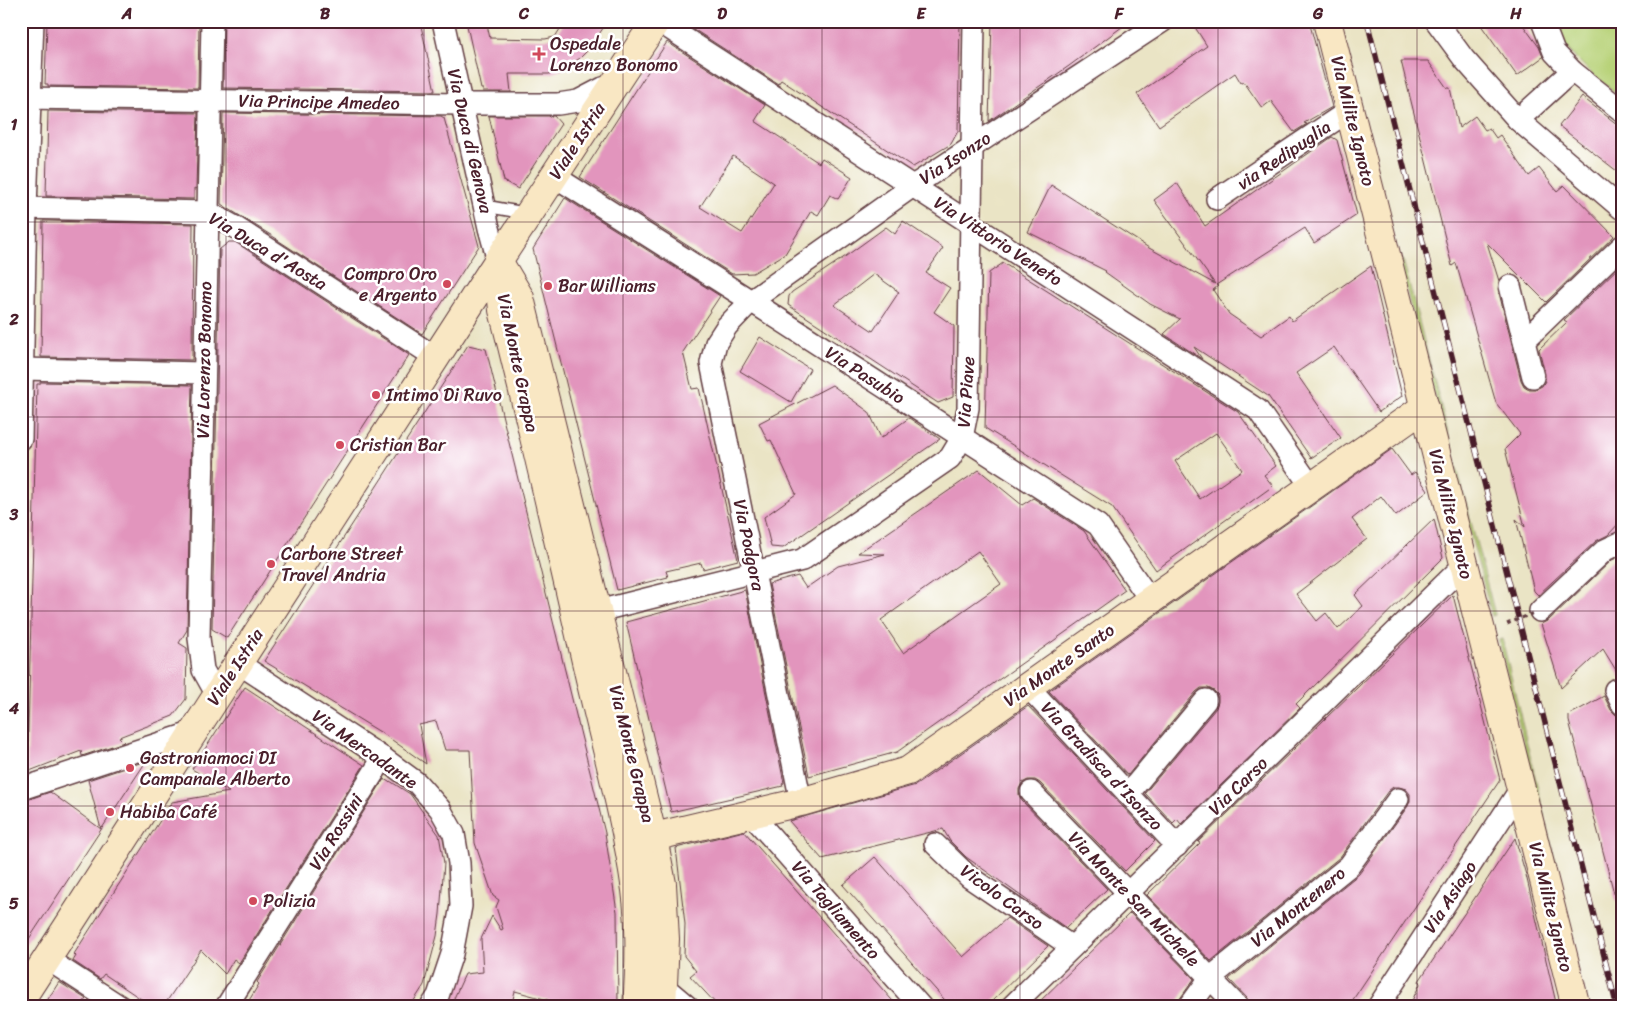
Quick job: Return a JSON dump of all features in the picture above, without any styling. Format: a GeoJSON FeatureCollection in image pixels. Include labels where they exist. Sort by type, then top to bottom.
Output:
{"type":"FeatureCollection","features":[{"type":"Feature","properties":{"kind":"street"},"geometry":{"type":"LineString","coordinates":[[21,439],[26,98],[33,21]]}},
{"type":"Feature","properties":{"kind":"street","name":"Via Lorenzo Bonomo"},"geometry":{"type":"LineString","coordinates":[[212,21],[198,638],[203,670],[217,695]]}},
{"type":"Feature","properties":{"kind":"street","name":"Via Duca di Genova"},"geometry":{"type":"LineString","coordinates":[[443,21],[498,261]]}},
{"type":"Feature","properties":{"kind":"street","name":"Viale Istria"},"geometry":{"type":"LineString","coordinates":[[21,999],[554,176],[608,87],[657,21]]}},
{"type":"Feature","properties":{"kind":"street","name":"Via Vittorio Veneto"},"geometry":{"type":"LineString","coordinates":[[657,21],[1258,410],[1312,488]]}},
{"type":"Feature","properties":{"kind":"street","name":"Via Piave"},"geometry":{"type":"LineString","coordinates":[[586,614],[802,560],[950,458],[962,438],[968,408],[974,21]]}},
{"type":"Feature","properties":{"kind":"street","name":"Via Isonzo"},"geometry":{"type":"LineString","coordinates":[[751,301],[913,186],[971,148],[1141,29],[1163,21]]}},
{"type":"Feature","properties":{"kind":"street","name":"Via Milite Ignoto"},"geometry":{"type":"LineString","coordinates":[[1327,21],[1576,1007]]}},
{"type":"Feature","properties":{"kind":"street"},"geometry":{"type":"LineString","coordinates":[[1436,21],[1464,59],[1518,120],[1622,209]]}},
{"type":"Feature","properties":{"kind":"street"},"geometry":{"type":"LineString","coordinates":[[1542,21],[1554,52],[1572,71],[1622,111]]}},
{"type":"Feature","properties":{"kind":"street"},"geometry":{"type":"LineString","coordinates":[[1518,120],[1572,71]]}},
{"type":"Feature","properties":{"kind":"street","name":"Via Principe Amedeo"},"geometry":{"type":"LineString","coordinates":[[26,98],[558,104],[578,101],[608,87]]}},
{"type":"Feature","properties":{"kind":"street","name":"via Redipuglia"},"geometry":{"type":"LineString","coordinates":[[1217,199],[1350,110]]}},
{"type":"Feature","properties":{"kind":"street","name":"Via Pasubio"},"geometry":{"type":"LineString","coordinates":[[554,176],[1098,525],[1151,601]]}},
{"type":"Feature","properties":{"kind":"street","name":"Via Duca d'Aosta"},"geometry":{"type":"LineString","coordinates":[[24,208],[208,212],[442,347]]}},
{"type":"Feature","properties":{"kind":"street"},"geometry":{"type":"LineString","coordinates":[[1524,341],[1622,246]]}},
{"type":"Feature","properties":{"kind":"street","name":"Via Monte Grappa"},"geometry":{"type":"LineString","coordinates":[[498,261],[503,310],[512,347],[586,614]]}},
{"type":"Feature","properties":{"kind":"street","name":"Via Monte Grappa"},"geometry":{"type":"LineString","coordinates":[[498,261],[520,298],[586,614],[640,841],[662,884],[665,939],[662,996]]}},
{"type":"Feature","properties":{"kind":"street"},"geometry":{"type":"LineString","coordinates":[[1510,286],[1533,377]]}},
{"type":"Feature","properties":{"kind":"street","name":"Via Podgora"},"geometry":{"type":"LineString","coordinates":[[751,301],[727,326],[716,344],[711,363],[801,802]]}},
{"type":"Feature","properties":{"kind":"street","name":"Viale Istria"},"geometry":{"type":"LineString","coordinates":[[442,347],[466,326],[475,323],[494,325],[502,330],[512,347]]}},
{"type":"Feature","properties":{"kind":"street"},"geometry":{"type":"LineString","coordinates":[[22,370],[204,373]]}},
{"type":"Feature","properties":{"kind":"street","name":"Via Monte Santo"},"geometry":{"type":"LineString","coordinates":[[640,841],[801,802],[908,771],[1425,407]]}},
{"type":"Feature","properties":{"kind":"street"},"geometry":{"type":"LineString","coordinates":[[1538,612],[1605,550],[1622,542]]}},
{"type":"Feature","properties":{"kind":"street","name":"Via Carso"},"geometry":{"type":"LineString","coordinates":[[1011,1007],[1464,565]]}},
{"type":"Feature","properties":{"kind":"street","name":"Via Mercadante"},"geometry":{"type":"LineString","coordinates":[[238,663],[383,758],[417,783],[440,809],[454,834],[459,863],[461,906],[452,954],[438,996],[431,1007]]}},
{"type":"Feature","properties":{"kind":"street","name":"Via Gradisca d'Isonzo"},"geometry":{"type":"LineString","coordinates":[[1028,688],[1177,846]]}},
{"type":"Feature","properties":{"kind":"street"},"geometry":{"type":"LineString","coordinates":[[1128,794],[1206,700]]}},
{"type":"Feature","properties":{"kind":"street"},"geometry":{"type":"LineString","coordinates":[[21,789],[194,732]]}},
{"type":"Feature","properties":{"kind":"street","name":"Via Rossini"},"geometry":{"type":"LineString","coordinates":[[226,1007],[383,758]]}},
{"type":"Feature","properties":{"kind":"street","name":"Via Asiago"},"geometry":{"type":"LineString","coordinates":[[1378,1007],[1521,788]]}},
{"type":"Feature","properties":{"kind":"street","name":"Via Monte San Michele"},"geometry":{"type":"LineString","coordinates":[[1031,792],[1238,1007]]}},
{"type":"Feature","properties":{"kind":"street","name":"Via Montenero"},"geometry":{"type":"LineString","coordinates":[[1189,1007],[1210,978],[1349,866],[1398,799]]}},
{"type":"Feature","properties":{"kind":"street","name":"Via Tagliamento"},"geometry":{"type":"LineString","coordinates":[[751,814],[921,1007]]}},
{"type":"Feature","properties":{"kind":"street","name":"Via Monte Grappa"},"geometry":{"type":"LineString","coordinates":[[636,1007],[639,978],[639,938],[636,891],[640,841]]}},
{"type":"Feature","properties":{"kind":"street","name":"Vicolo Carso"},"geometry":{"type":"LineString","coordinates":[[935,844],[969,877],[1072,947]]}},
{"type":"Feature","properties":{"kind":"street"},"geometry":{"type":"LineString","coordinates":[[47,958],[121,1007]]}},
{"type":"Feature","properties":{"kind":"street"},"geometry":{"type":"LineString","coordinates":[[662,996],[688,1007]]}},
{"type":"Feature","properties":{"kind":"lane","name":"Viale Istria"},"geometry":{"type":"LineString","coordinates":[[498,261],[519,212],[608,87],[646,21]]}},
{"type":"Feature","properties":{"kind":"lane"},"geometry":{"type":"LineString","coordinates":[[485,206],[519,212]]}},
{"type":"Feature","properties":{"kind":"path"},"geometry":{"type":"LineString","coordinates":[[1506,624],[1538,612]]}},
{"type":"Feature","properties":{"kind":"green space"},"geometry":{"type":"Polygon","coordinates":[[[1554,21],[1622,21],[1622,97],[1595,77],[1564,46],[1554,21]]]}},
{"type":"Feature","properties":{"kind":"green space"},"geometry":{"type":"Polygon","coordinates":[[[1403,260],[1495,615],[1492,616],[1399,261],[1403,260]]]}},
{"type":"Feature","properties":{"kind":"green space"},"geometry":{"type":"Polygon","coordinates":[[[1502,639],[1556,865],[1552,862],[1499,640],[1502,639]]]}},
{"type":"Feature","properties":{"kind":"building"},"geometry":{"type":"Polygon","coordinates":[[[47,21],[199,21],[198,88],[48,86],[48,84],[45,84],[47,21]]]}},
{"type":"Feature","properties":{"kind":"building"},"geometry":{"type":"Polygon","coordinates":[[[224,21],[323,23],[323,21],[420,21],[435,91],[223,88],[224,21]]]}},
{"type":"Feature","properties":{"kind":"building","name":"Ospedale Lorenzo Bonomo"},"geometry":{"type":"Polygon","coordinates":[[[466,21],[486,21],[490,38],[545,39],[555,37],[565,21],[608,21],[588,50],[565,69],[549,74],[509,74],[511,92],[483,92],[466,21]]]}},
{"type":"Feature","properties":{"kind":"building"},"geometry":{"type":"Polygon","coordinates":[[[681,21],[960,21],[958,131],[951,144],[913,167],[781,80],[778,84],[681,21]]]}},
{"type":"Feature","properties":{"kind":"building"},"geometry":{"type":"Polygon","coordinates":[[[992,21],[1130,21],[989,121],[992,21]]]}},
{"type":"Feature","properties":{"kind":"building"},"geometry":{"type":"Polygon","coordinates":[[[1191,21],[1309,21],[1332,107],[1304,123],[1307,124],[1294,132],[1271,101],[1262,108],[1244,82],[1241,83],[1235,73],[1159,126],[1137,94],[1207,46],[1191,21]]]}},
{"type":"Feature","properties":{"kind":"building"},"geometry":{"type":"Polygon","coordinates":[[[1478,21],[1520,21],[1539,47],[1543,57],[1517,76],[1478,21]]]}},
{"type":"Feature","properties":{"kind":"building"},"geometry":{"type":"Polygon","coordinates":[[[667,42],[765,105],[755,121],[819,163],[822,158],[852,177],[838,199],[830,195],[818,215],[811,211],[785,254],[753,273],[732,274],[580,177],[667,42]],[[733,156],[700,207],[742,233],[774,183],[733,156]]]}},
{"type":"Feature","properties":{"kind":"building"},"geometry":{"type":"Polygon","coordinates":[[[1401,61],[1428,61],[1447,88],[1450,88],[1459,128],[1475,116],[1485,130],[1489,128],[1496,138],[1500,135],[1529,176],[1539,168],[1557,191],[1564,185],[1614,236],[1546,302],[1487,243],[1499,281],[1498,289],[1524,386],[1529,389],[1536,389],[1542,386],[1545,381],[1545,374],[1539,349],[1567,322],[1564,320],[1622,264],[1622,520],[1608,535],[1596,541],[1538,595],[1534,591],[1516,519],[1525,527],[1505,449],[1520,434],[1496,403],[1456,263],[1452,266],[1401,61]]]}},
{"type":"Feature","properties":{"kind":"building"},"geometry":{"type":"Polygon","coordinates":[[[1582,97],[1622,128],[1622,175],[1559,126],[1582,97]]]}},
{"type":"Feature","properties":{"kind":"building"},"geometry":{"type":"Polygon","coordinates":[[[48,111],[198,113],[196,189],[194,188],[194,199],[46,196],[48,111]]]}},
{"type":"Feature","properties":{"kind":"building"},"geometry":{"type":"Polygon","coordinates":[[[223,113],[441,116],[444,118],[479,246],[422,334],[221,204],[223,113]]]}},
{"type":"Feature","properties":{"kind":"building"},"geometry":{"type":"Polygon","coordinates":[[[489,116],[554,116],[561,124],[518,189],[504,181],[489,116]]]}},
{"type":"Feature","properties":{"kind":"building"},"geometry":{"type":"Polygon","coordinates":[[[1332,137],[1337,140],[1357,215],[1314,243],[1305,228],[1216,285],[1218,286],[1213,290],[1229,314],[1261,336],[1289,316],[1292,321],[1371,266],[1402,396],[1379,412],[1334,347],[1296,373],[1341,438],[1311,458],[1268,396],[1194,347],[1202,359],[1164,334],[1180,319],[1150,304],[1106,271],[1028,232],[1051,185],[1149,248],[1215,284],[1154,200],[1177,183],[1205,226],[1332,137]]]}},
{"type":"Feature","properties":{"kind":"building"},"geometry":{"type":"Polygon","coordinates":[[[565,198],[720,296],[683,352],[692,389],[699,388],[738,560],[703,569],[701,563],[666,571],[668,577],[617,590],[533,249],[565,198]]]}},
{"type":"Feature","properties":{"kind":"building"},"geometry":{"type":"Polygon","coordinates":[[[43,221],[193,224],[192,360],[41,357],[43,221]]]}},
{"type":"Feature","properties":{"kind":"building"},"geometry":{"type":"Polygon","coordinates":[[[903,221],[943,248],[926,273],[950,288],[934,312],[954,326],[953,397],[938,403],[788,305],[789,296],[792,292],[886,227],[895,234],[903,221]],[[874,274],[834,305],[873,331],[899,292],[874,274]]]}},
{"type":"Feature","properties":{"kind":"building"},"geometry":{"type":"Polygon","coordinates":[[[229,242],[235,242],[409,355],[227,638],[212,629],[220,249],[229,242]]]}},
{"type":"Feature","properties":{"kind":"building"},"geometry":{"type":"Polygon","coordinates":[[[1003,263],[1238,412],[1276,466],[1264,475],[1273,486],[1156,570],[1112,507],[985,428],[989,273],[1003,263]],[[1216,433],[1175,461],[1200,499],[1242,470],[1216,433]]]}},
{"type":"Feature","properties":{"kind":"building"},"geometry":{"type":"Polygon","coordinates":[[[760,337],[810,369],[791,402],[740,371],[760,337]]]}},
{"type":"Feature","properties":{"kind":"building"},"geometry":{"type":"Polygon","coordinates":[[[468,345],[486,349],[605,833],[617,912],[618,1007],[548,1007],[548,1000],[515,991],[511,1007],[450,1007],[465,974],[483,972],[481,939],[492,916],[501,930],[503,929],[496,907],[499,900],[493,896],[475,843],[470,750],[445,750],[436,721],[419,725],[426,764],[385,735],[264,661],[468,345]]]}},
{"type":"Feature","properties":{"kind":"building"},"geometry":{"type":"Polygon","coordinates":[[[40,382],[192,385],[187,630],[179,643],[187,648],[186,699],[173,716],[119,737],[124,742],[82,756],[81,751],[27,772],[37,384],[40,384],[40,382]]]}},
{"type":"Feature","properties":{"kind":"building"},"geometry":{"type":"Polygon","coordinates":[[[832,385],[869,412],[881,438],[909,418],[940,439],[783,548],[771,547],[764,517],[796,494],[771,440],[768,441],[759,423],[832,385]]]}},
{"type":"Feature","properties":{"kind":"building"},"geometry":{"type":"Polygon","coordinates":[[[1392,449],[1411,475],[1415,472],[1428,491],[1396,516],[1381,496],[1352,519],[1367,539],[1296,594],[1317,621],[1326,613],[1338,629],[1363,606],[1355,595],[1434,519],[1443,558],[1296,704],[1300,708],[1181,824],[1177,819],[1173,823],[1145,793],[1216,708],[1218,695],[1208,688],[1201,688],[1196,692],[1128,775],[1049,691],[1392,449]]]}},
{"type":"Feature","properties":{"kind":"building"},"geometry":{"type":"Polygon","coordinates":[[[979,470],[1022,505],[1033,498],[1084,531],[1125,590],[897,752],[809,776],[769,584],[798,576],[806,588],[838,566],[885,554],[858,553],[979,470]],[[978,551],[881,620],[903,653],[1001,584],[978,551]]]}},
{"type":"Feature","properties":{"kind":"building"},"geometry":{"type":"Polygon","coordinates":[[[1621,556],[1622,680],[1603,649],[1561,688],[1541,624],[1549,620],[1612,560],[1621,556]]]}},
{"type":"Feature","properties":{"kind":"building"},"geometry":{"type":"Polygon","coordinates":[[[745,590],[784,783],[782,784],[783,786],[671,812],[626,622],[745,590]]]}},
{"type":"Feature","properties":{"kind":"building"},"geometry":{"type":"Polygon","coordinates":[[[1453,595],[1500,780],[1348,1007],[1250,1007],[1247,998],[1229,979],[1359,874],[1408,806],[1410,794],[1406,789],[1393,787],[1388,791],[1340,857],[1211,961],[1147,895],[1200,843],[1198,842],[1453,595]]]}},
{"type":"Feature","properties":{"kind":"building"},"geometry":{"type":"Polygon","coordinates":[[[245,687],[364,765],[239,963],[234,959],[225,974],[201,950],[163,1007],[153,1007],[104,974],[100,979],[73,961],[76,956],[74,954],[172,802],[229,792],[192,769],[245,687]]]}},
{"type":"Feature","properties":{"kind":"building"},"geometry":{"type":"Polygon","coordinates":[[[1604,696],[1611,710],[1616,715],[1622,716],[1622,900],[1616,901],[1569,721],[1569,715],[1604,696]]]}},
{"type":"Feature","properties":{"kind":"building"},"geometry":{"type":"Polygon","coordinates":[[[1028,706],[1155,841],[1125,871],[1040,783],[1035,780],[1028,780],[1022,783],[1019,795],[1022,801],[1107,889],[1066,928],[966,857],[950,841],[943,829],[822,859],[789,821],[916,785],[1028,706]]]}},
{"type":"Feature","properties":{"kind":"building"},"geometry":{"type":"Polygon","coordinates":[[[143,762],[145,763],[21,951],[21,802],[50,792],[101,829],[88,780],[143,762]]]}},
{"type":"Feature","properties":{"kind":"building"},"geometry":{"type":"Polygon","coordinates":[[[384,779],[410,794],[439,835],[444,863],[440,914],[437,936],[424,985],[410,1007],[245,1007],[259,984],[257,982],[384,779]]]}},
{"type":"Feature","properties":{"kind":"building"},"geometry":{"type":"Polygon","coordinates":[[[744,831],[898,1007],[719,1007],[690,976],[696,971],[684,956],[685,924],[676,848],[744,831]]]}},
{"type":"Feature","properties":{"kind":"building"},"geometry":{"type":"Polygon","coordinates":[[[1515,838],[1526,875],[1557,1007],[1409,1007],[1420,984],[1419,981],[1515,838]]]}},
{"type":"Feature","properties":{"kind":"building"},"geometry":{"type":"Polygon","coordinates":[[[875,857],[963,957],[1007,918],[1048,946],[986,1007],[951,1007],[843,885],[875,857]]]}},
{"type":"Feature","properties":{"kind":"building"},"geometry":{"type":"Polygon","coordinates":[[[1130,913],[1194,979],[1179,1000],[1177,1007],[1034,1007],[1130,913]]]}},
{"type":"Feature","properties":{"kind":"building"},"geometry":{"type":"Polygon","coordinates":[[[59,982],[86,999],[80,1007],[43,1007],[59,982]]]}},
{"type":"Feature","properties":{"kind":"railway"},"geometry":{"type":"LineString","coordinates":[[1367,21],[1617,1007]]}},
{"type":"Feature","properties":{"kind":"place","name":"Ospedale Lorenzo Bonomo"},"geometry":{"type":"Point","coordinates":[539,54]}},
{"type":"Feature","properties":{"kind":"place","name":"Compro Oro e Argento"},"geometry":{"type":"Point","coordinates":[447,284]}},
{"type":"Feature","properties":{"kind":"place","name":"Bar Williams"},"geometry":{"type":"Point","coordinates":[548,286]}},
{"type":"Feature","properties":{"kind":"place","name":"Intimo Di Ruvo"},"geometry":{"type":"Point","coordinates":[376,395]}},
{"type":"Feature","properties":{"kind":"place","name":"Cristian Bar"},"geometry":{"type":"Point","coordinates":[340,445]}},
{"type":"Feature","properties":{"kind":"place","name":"Carbone Street Travel Andria"},"geometry":{"type":"Point","coordinates":[271,564]}},
{"type":"Feature","properties":{"kind":"place","name":"Gastroniamoci DI Campanale Alberto"},"geometry":{"type":"Point","coordinates":[130,768]}},
{"type":"Feature","properties":{"kind":"place","name":"Habiba Café"},"geometry":{"type":"Point","coordinates":[110,812]}},
{"type":"Feature","properties":{"kind":"place","name":"Polizia"},"geometry":{"type":"Point","coordinates":[253,901]}}]}
